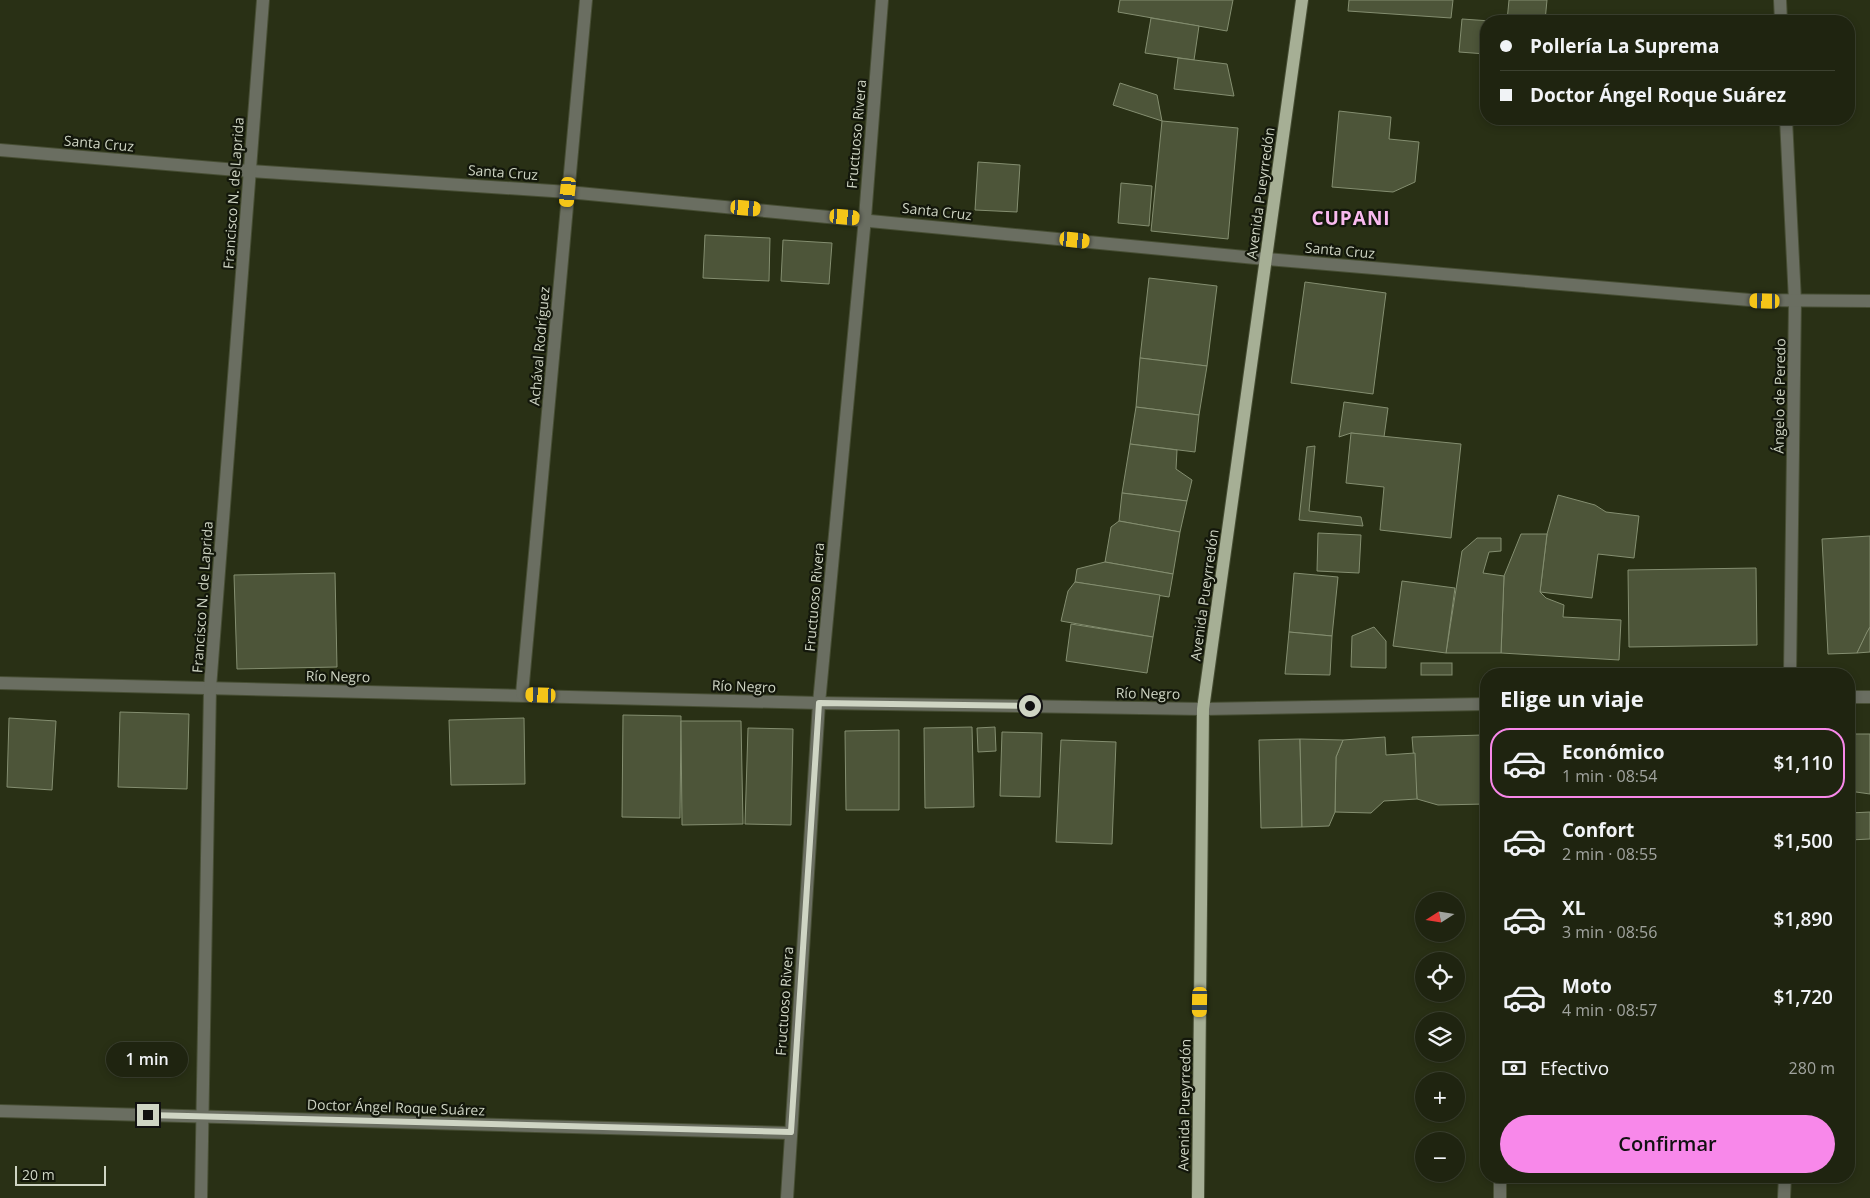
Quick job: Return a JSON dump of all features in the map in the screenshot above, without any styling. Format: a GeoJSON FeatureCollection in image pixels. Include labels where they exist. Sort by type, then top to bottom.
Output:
{"type":"FeatureCollection","features":[{"type":"Feature","properties":{"kind":"main road","name":"Avenida Pueyrredón"},"geometry":{"type":"LineString","coordinates":[[1198,1198],[1203,709],[1302,0]]}},
{"type":"Feature","properties":{"kind":"street","name":"Francisco N. de Laprida"},"geometry":{"type":"LineString","coordinates":[[201,1198],[210,688],[263,0]]}},
{"type":"Feature","properties":{"kind":"street","name":"Achával Rodríguez"},"geometry":{"type":"LineString","coordinates":[[522,694],[586,0]]}},
{"type":"Feature","properties":{"kind":"street","name":"Fructuoso Rivera"},"geometry":{"type":"LineString","coordinates":[[787,1198],[819,703],[865,218],[882,0]]}},
{"type":"Feature","properties":{"kind":"street"},"geometry":{"type":"LineString","coordinates":[[1780,0],[1781,15]]}},
{"type":"Feature","properties":{"kind":"street","name":"Ángelo de Peredo"},"geometry":{"type":"LineString","coordinates":[[1786,125],[1795,302],[1790,668]]}},
{"type":"Feature","properties":{"kind":"street","name":"Santa Cruz"},"geometry":{"type":"LineString","coordinates":[[0,150],[249,171],[568,192],[865,218],[1266,259],[1740,300],[1795,302],[1870,301]]}},
{"type":"Feature","properties":{"kind":"street","name":"Río Negro"},"geometry":{"type":"LineString","coordinates":[[0,683],[522,694],[819,703],[1203,709],[1480,704]]}},
{"type":"Feature","properties":{"kind":"street"},"geometry":{"type":"LineString","coordinates":[[1855,697],[1870,697]]}},
{"type":"Feature","properties":{"kind":"street","name":"Doctor Ángel Roque Suárez"},"geometry":{"type":"LineString","coordinates":[[0,1110],[791,1132]]}},
{"type":"Feature","properties":{"kind":"street"},"geometry":{"type":"LineString","coordinates":[[1500,1183],[1500,1198]]}},
{"type":"Feature","properties":{"kind":"street"},"geometry":{"type":"LineString","coordinates":[[1784,1198],[1785,1183]]}},
{"type":"Feature","properties":{"kind":"building"},"geometry":{"type":"Polygon","coordinates":[[[1120,0],[1233,0],[1227,31],[1118,12],[1120,0]]]}},
{"type":"Feature","properties":{"kind":"building"},"geometry":{"type":"Polygon","coordinates":[[[1349,0],[1453,0],[1451,18],[1348,11],[1349,0]]]}},
{"type":"Feature","properties":{"kind":"building"},"geometry":{"type":"Polygon","coordinates":[[[1509,0],[1547,0],[1546,15],[1508,15],[1509,0]]]}},
{"type":"Feature","properties":{"kind":"building"},"geometry":{"type":"Polygon","coordinates":[[[1151,18],[1199,26],[1194,60],[1145,53],[1151,18]]]}},
{"type":"Feature","properties":{"kind":"building"},"geometry":{"type":"Polygon","coordinates":[[[1462,19],[1480,20],[1480,54],[1459,52],[1462,19]]]}},
{"type":"Feature","properties":{"kind":"building"},"geometry":{"type":"Polygon","coordinates":[[[1178,58],[1227,64],[1234,96],[1174,89],[1178,58]]]}},
{"type":"Feature","properties":{"kind":"building"},"geometry":{"type":"Polygon","coordinates":[[[1120,83],[1157,95],[1162,121],[1113,105],[1120,83]]]}},
{"type":"Feature","properties":{"kind":"building"},"geometry":{"type":"Polygon","coordinates":[[[1339,111],[1391,117],[1389,139],[1419,142],[1415,182],[1393,192],[1332,187],[1339,111]]]}},
{"type":"Feature","properties":{"kind":"building"},"geometry":{"type":"Polygon","coordinates":[[[1162,121],[1238,128],[1228,239],[1151,231],[1162,121]]]}},
{"type":"Feature","properties":{"kind":"building"},"geometry":{"type":"Polygon","coordinates":[[[978,162],[1020,165],[1017,212],[975,210],[978,162]]]}},
{"type":"Feature","properties":{"kind":"building"},"geometry":{"type":"Polygon","coordinates":[[[1121,183],[1152,186],[1149,226],[1118,223],[1121,183]]]}},
{"type":"Feature","properties":{"kind":"building"},"geometry":{"type":"Polygon","coordinates":[[[705,235],[770,238],[769,281],[703,278],[705,235]]]}},
{"type":"Feature","properties":{"kind":"building"},"geometry":{"type":"Polygon","coordinates":[[[783,240],[832,243],[829,284],[781,281],[783,240]]]}},
{"type":"Feature","properties":{"kind":"building"},"geometry":{"type":"Polygon","coordinates":[[[1149,278],[1217,286],[1207,366],[1140,358],[1149,278]]]}},
{"type":"Feature","properties":{"kind":"building"},"geometry":{"type":"Polygon","coordinates":[[[1305,282],[1386,293],[1373,394],[1291,383],[1305,282]]]}},
{"type":"Feature","properties":{"kind":"building"},"geometry":{"type":"Polygon","coordinates":[[[1140,358],[1207,366],[1199,415],[1136,407],[1140,358]]]}},
{"type":"Feature","properties":{"kind":"building"},"geometry":{"type":"Polygon","coordinates":[[[1344,402],[1388,408],[1384,437],[1351,433],[1339,437],[1344,402]]]}},
{"type":"Feature","properties":{"kind":"building"},"geometry":{"type":"Polygon","coordinates":[[[1136,407],[1199,415],[1195,452],[1130,444],[1136,407]]]}},
{"type":"Feature","properties":{"kind":"building"},"geometry":{"type":"Polygon","coordinates":[[[1351,433],[1461,444],[1451,538],[1380,530],[1384,487],[1346,483],[1351,433]]]}},
{"type":"Feature","properties":{"kind":"building"},"geometry":{"type":"Polygon","coordinates":[[[1130,444],[1177,450],[1176,469],[1192,480],[1187,501],[1122,493],[1130,444]]]}},
{"type":"Feature","properties":{"kind":"building"},"geometry":{"type":"Polygon","coordinates":[[[1315,446],[1309,511],[1361,517],[1363,526],[1299,520],[1307,447],[1315,446]]]}},
{"type":"Feature","properties":{"kind":"building"},"geometry":{"type":"Polygon","coordinates":[[[1122,493],[1187,501],[1180,532],[1119,521],[1122,493]]]}},
{"type":"Feature","properties":{"kind":"building"},"geometry":{"type":"Polygon","coordinates":[[[1558,495],[1595,505],[1606,512],[1639,516],[1634,558],[1598,554],[1592,598],[1540,592],[1547,534],[1558,495]]]}},
{"type":"Feature","properties":{"kind":"building"},"geometry":{"type":"Polygon","coordinates":[[[1119,521],[1180,532],[1173,574],[1105,562],[1111,527],[1119,521]]]}},
{"type":"Feature","properties":{"kind":"building"},"geometry":{"type":"Polygon","coordinates":[[[1318,533],[1361,535],[1359,573],[1317,571],[1318,533]]]}},
{"type":"Feature","properties":{"kind":"building"},"geometry":{"type":"Polygon","coordinates":[[[1521,534],[1547,534],[1540,592],[1546,598],[1564,605],[1563,617],[1621,620],[1619,660],[1501,653],[1504,576],[1521,534]]]}},
{"type":"Feature","properties":{"kind":"building"},"geometry":{"type":"Polygon","coordinates":[[[1870,536],[1870,627],[1857,653],[1828,654],[1822,539],[1870,536]]]}},
{"type":"Feature","properties":{"kind":"building"},"geometry":{"type":"Polygon","coordinates":[[[1477,538],[1501,538],[1501,551],[1489,552],[1483,573],[1504,576],[1501,653],[1446,653],[1462,551],[1477,538]]]}},
{"type":"Feature","properties":{"kind":"building"},"geometry":{"type":"Polygon","coordinates":[[[1105,562],[1173,574],[1169,597],[1075,582],[1077,569],[1105,562]]]}},
{"type":"Feature","properties":{"kind":"building"},"geometry":{"type":"Polygon","coordinates":[[[1756,568],[1757,645],[1629,647],[1628,570],[1756,568]]]}},
{"type":"Feature","properties":{"kind":"building"},"geometry":{"type":"Polygon","coordinates":[[[335,573],[337,667],[237,669],[234,575],[335,573]]]}},
{"type":"Feature","properties":{"kind":"building"},"geometry":{"type":"Polygon","coordinates":[[[1294,573],[1338,577],[1332,636],[1289,632],[1294,573]]]}},
{"type":"Feature","properties":{"kind":"building"},"geometry":{"type":"Polygon","coordinates":[[[1402,581],[1455,588],[1446,653],[1393,646],[1402,581]]]}},
{"type":"Feature","properties":{"kind":"building"},"geometry":{"type":"Polygon","coordinates":[[[1075,582],[1160,595],[1153,637],[1061,621],[1068,591],[1075,582]]]}},
{"type":"Feature","properties":{"kind":"building"},"geometry":{"type":"Polygon","coordinates":[[[1071,624],[1153,637],[1147,673],[1066,661],[1071,624]]]}},
{"type":"Feature","properties":{"kind":"building"},"geometry":{"type":"Polygon","coordinates":[[[1374,627],[1386,641],[1386,668],[1351,667],[1352,636],[1374,627]]]}},
{"type":"Feature","properties":{"kind":"building"},"geometry":{"type":"Polygon","coordinates":[[[1870,627],[1870,652],[1857,653],[1867,632],[1870,627]]]}},
{"type":"Feature","properties":{"kind":"building"},"geometry":{"type":"Polygon","coordinates":[[[1289,632],[1332,636],[1330,675],[1285,674],[1289,632]]]}},
{"type":"Feature","properties":{"kind":"building"},"geometry":{"type":"Polygon","coordinates":[[[1421,663],[1452,663],[1452,675],[1421,675],[1421,663]]]}},
{"type":"Feature","properties":{"kind":"building"},"geometry":{"type":"Polygon","coordinates":[[[120,712],[189,714],[187,789],[118,787],[120,712]]]}},
{"type":"Feature","properties":{"kind":"building"},"geometry":{"type":"Polygon","coordinates":[[[623,715],[681,716],[680,818],[622,817],[623,715]]]}},
{"type":"Feature","properties":{"kind":"building"},"geometry":{"type":"Polygon","coordinates":[[[9,718],[56,721],[52,790],[7,787],[9,718]]]}},
{"type":"Feature","properties":{"kind":"building"},"geometry":{"type":"Polygon","coordinates":[[[524,718],[525,784],[451,785],[449,720],[524,718]]]}},
{"type":"Feature","properties":{"kind":"building"},"geometry":{"type":"Polygon","coordinates":[[[681,721],[741,721],[743,824],[682,825],[681,721]]]}},
{"type":"Feature","properties":{"kind":"building"},"geometry":{"type":"Polygon","coordinates":[[[972,727],[974,807],[925,808],[924,728],[972,727]]]}},
{"type":"Feature","properties":{"kind":"building"},"geometry":{"type":"Polygon","coordinates":[[[995,727],[996,751],[978,752],[977,728],[995,727]]]}},
{"type":"Feature","properties":{"kind":"building"},"geometry":{"type":"Polygon","coordinates":[[[748,728],[793,729],[791,825],[745,824],[748,728]]]}},
{"type":"Feature","properties":{"kind":"building"},"geometry":{"type":"Polygon","coordinates":[[[899,730],[899,810],[846,810],[845,731],[899,730]]]}},
{"type":"Feature","properties":{"kind":"building"},"geometry":{"type":"Polygon","coordinates":[[[1002,732],[1042,733],[1040,797],[1000,796],[1002,732]]]}},
{"type":"Feature","properties":{"kind":"building"},"geometry":{"type":"Polygon","coordinates":[[[1855,734],[1870,734],[1870,794],[1855,792],[1855,734]]]}},
{"type":"Feature","properties":{"kind":"building"},"geometry":{"type":"Polygon","coordinates":[[[1480,735],[1480,804],[1438,805],[1417,799],[1412,737],[1480,735]]]}},
{"type":"Feature","properties":{"kind":"building"},"geometry":{"type":"Polygon","coordinates":[[[1385,737],[1386,755],[1415,753],[1417,799],[1384,801],[1371,813],[1335,812],[1336,757],[1343,740],[1385,737]]]}},
{"type":"Feature","properties":{"kind":"building"},"geometry":{"type":"Polygon","coordinates":[[[1300,739],[1302,827],[1261,828],[1259,740],[1300,739]]]}},
{"type":"Feature","properties":{"kind":"building"},"geometry":{"type":"Polygon","coordinates":[[[1300,739],[1343,740],[1336,757],[1335,812],[1329,826],[1302,827],[1300,739]]]}},
{"type":"Feature","properties":{"kind":"building"},"geometry":{"type":"Polygon","coordinates":[[[1061,740],[1116,742],[1112,844],[1056,842],[1061,740]]]}},
{"type":"Feature","properties":{"kind":"building"},"geometry":{"type":"Polygon","coordinates":[[[1870,812],[1870,839],[1855,840],[1855,813],[1870,812]]]}},
{"type":"Feature","properties":{"kind":"district","name":"CUPANI"},"geometry":{"type":"Point","coordinates":[1351,218]}},
{"type":"Feature","properties":{"kind":"route"},"geometry":{"type":"LineString","coordinates":[[148,1115],[791,1132],[819,703],[1030,706]]}}]}
